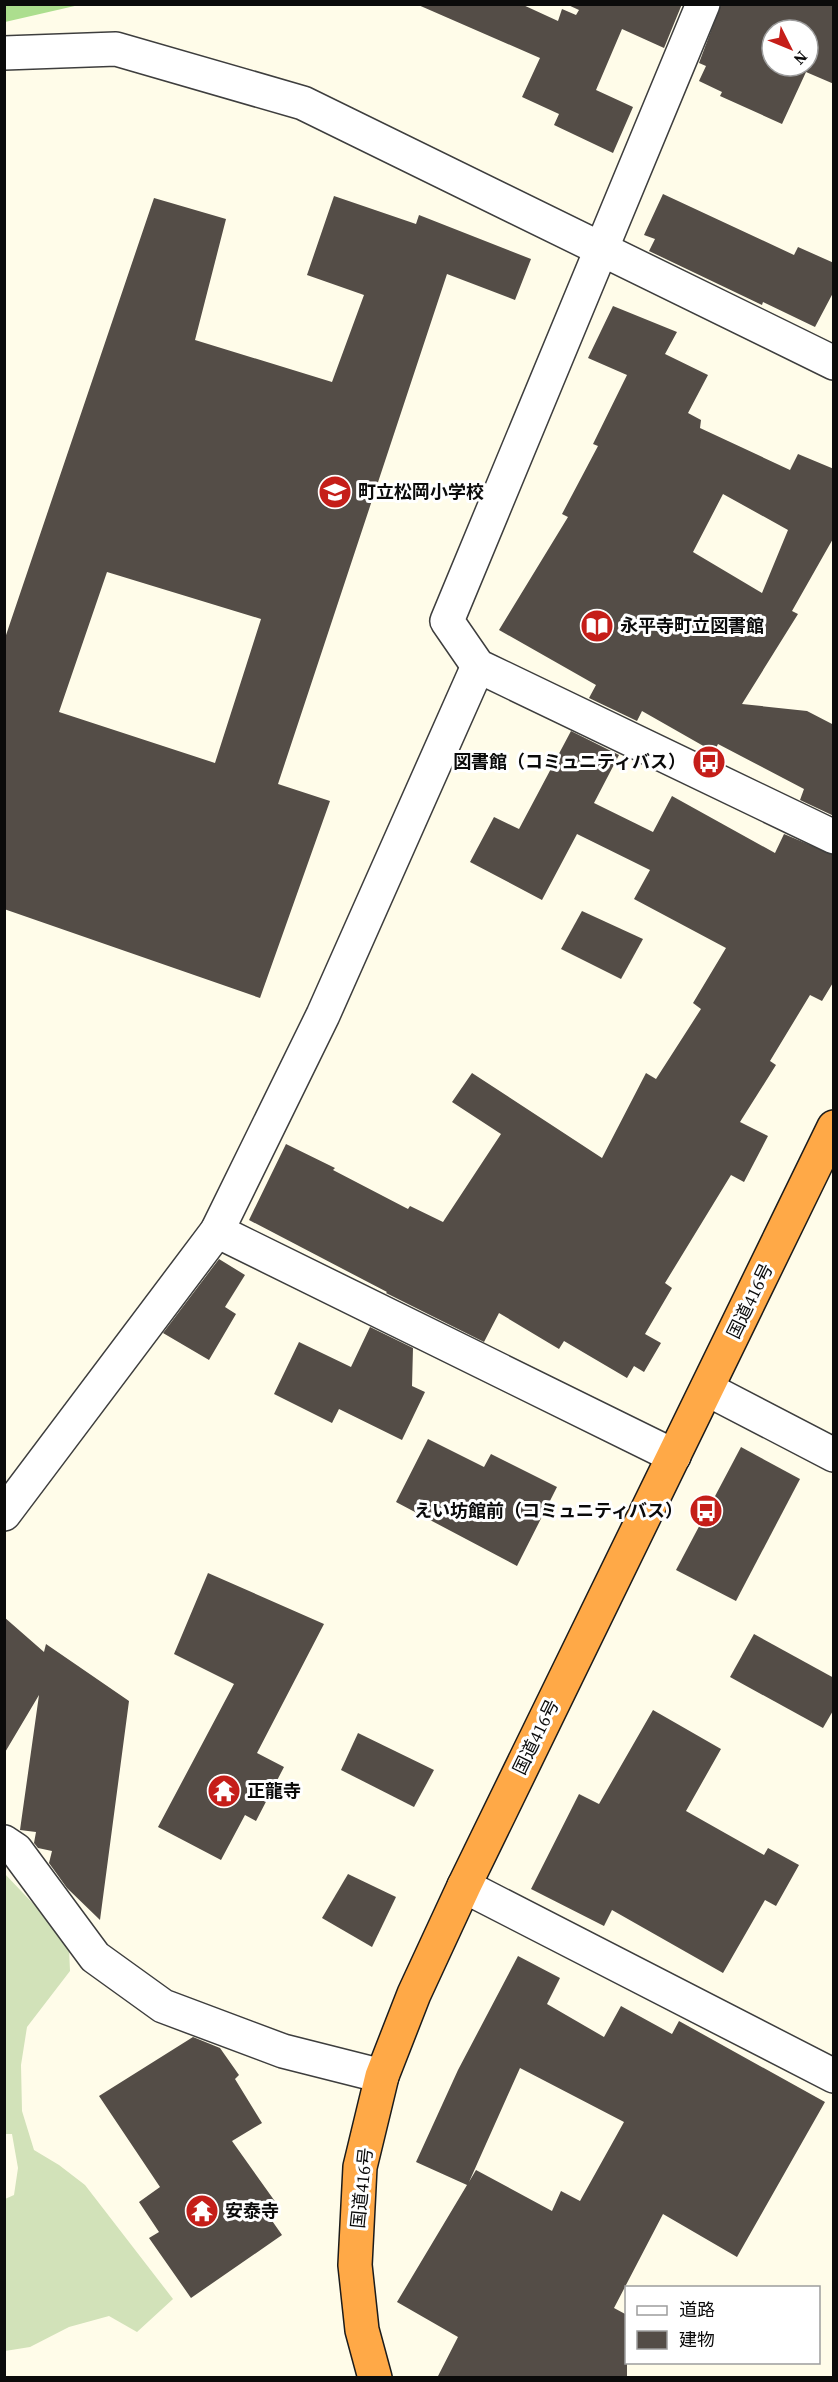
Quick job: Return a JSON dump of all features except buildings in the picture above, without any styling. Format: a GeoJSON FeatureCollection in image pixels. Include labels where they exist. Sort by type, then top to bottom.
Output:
{"type":"FeatureCollection","features":[{"type":"Feature","properties":{"kind":"highway","name":"国道416号"},"geometry":{"type":"LineString","coordinates":[[375,2378],[362,2330],[354,2265],[360,2167],[382,2076],[414,1994],[464,1886],[834,1127]]}},
{"type":"Feature","properties":{"kind":"street"},"geometry":{"type":"LineString","coordinates":[[704,4],[447,621],[478,666],[834,837]]}},
{"type":"Feature","properties":{"kind":"street"},"geometry":{"type":"LineString","coordinates":[[4,53],[116,49],[303,104],[834,363]]}},
{"type":"Feature","properties":{"kind":"street"},"geometry":{"type":"LineString","coordinates":[[4,1514],[217,1231],[323,1015],[478,666]]}},
{"type":"Feature","properties":{"kind":"street"},"geometry":{"type":"LineString","coordinates":[[217,1231],[674,1456]]}},
{"type":"Feature","properties":{"kind":"street"},"geometry":{"type":"LineString","coordinates":[[707,1389],[834,1455]]}},
{"type":"Feature","properties":{"kind":"street"},"geometry":{"type":"LineString","coordinates":[[4,1842],[16,1850],[95,1957],[163,2006],[283,2050],[382,2076]]}},
{"type":"Feature","properties":{"kind":"street"},"geometry":{"type":"LineString","coordinates":[[464,1886],[834,2076]]}},
{"type":"Feature","properties":{"kind":"green space"},"geometry":{"type":"Polygon","coordinates":[[[5,4],[79,4],[79,5],[5,22],[5,4]]]}},
{"type":"Feature","properties":{"kind":"green space"},"geometry":{"type":"Polygon","coordinates":[[[4,1873],[41,1912],[69,1948],[70,1971],[27,2027],[21,2065],[22,2111],[34,2150],[85,2185],[173,2299],[137,2332],[109,2316],[69,2327],[30,2347],[5,2351],[5,2199],[14,2195],[18,2168],[12,2134],[4,2134],[4,1873]]]}},
{"type":"Feature","properties":{"kind":"place","name":"町立松岡小学校"},"geometry":{"type":"Point","coordinates":[335,492]}},
{"type":"Feature","properties":{"kind":"place","name":"永平寺町立図書館"},"geometry":{"type":"Point","coordinates":[597,626]}},
{"type":"Feature","properties":{"kind":"place","name":"図書館（コミュニティバス）"},"geometry":{"type":"Point","coordinates":[709,762]}},
{"type":"Feature","properties":{"kind":"place","name":"えい坊館前（コミュニティバス）"},"geometry":{"type":"Point","coordinates":[706,1511]}},
{"type":"Feature","properties":{"kind":"place","name":"正龍寺"},"geometry":{"type":"Point","coordinates":[224,1791]}},
{"type":"Feature","properties":{"kind":"place","name":"安泰寺"},"geometry":{"type":"Point","coordinates":[202,2211]}}]}
